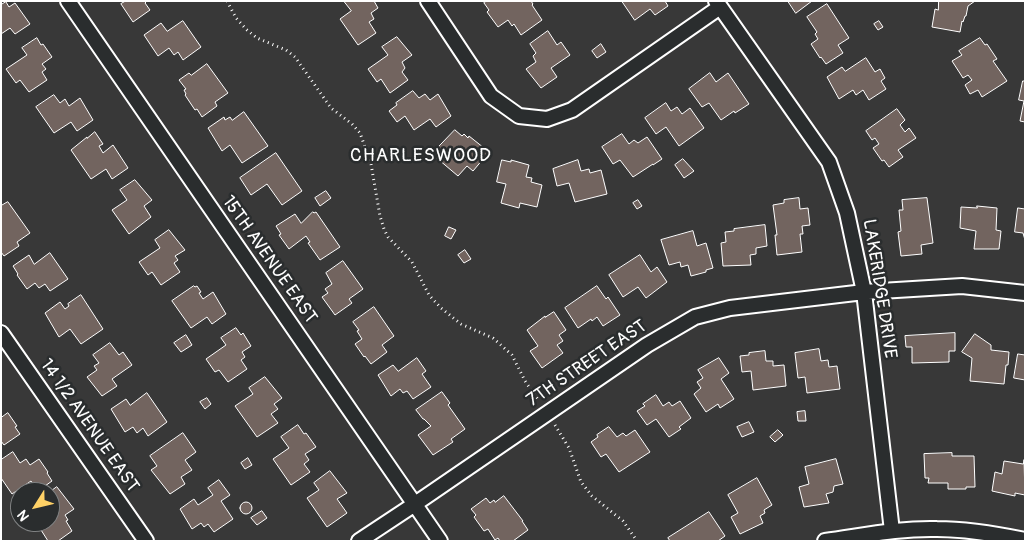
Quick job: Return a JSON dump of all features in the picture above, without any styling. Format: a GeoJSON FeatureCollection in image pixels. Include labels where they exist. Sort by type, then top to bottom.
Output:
{"type":"FeatureCollection","features":[{"type":"Feature","properties":{"kind":"street","name":"15TH AVENUE EAST"},"geometry":{"type":"LineString","coordinates":[[68,1],[440,541]]}},
{"type":"Feature","properties":{"kind":"street"},"geometry":{"type":"LineString","coordinates":[[428,1],[491,96],[519,116],[547,119],[572,110],[718,4]]}},
{"type":"Feature","properties":{"kind":"street","name":"LAKERIDGE DRIVE"},"geometry":{"type":"LineString","coordinates":[[718,4],[829,162],[847,213],[864,292],[892,531]]}},
{"type":"Feature","properties":{"kind":"street","name":"7TH STREET EAST"},"geometry":{"type":"LineString","coordinates":[[360,541],[647,344],[695,317],[730,308],[864,292],[962,286],[1025,293]]}},
{"type":"Feature","properties":{"kind":"street","name":"14 1/2 AVENUE EAST"},"geometry":{"type":"LineString","coordinates":[[1,333],[146,541]]}},
{"type":"Feature","properties":{"kind":"street"},"geometry":{"type":"LineString","coordinates":[[825,541],[892,531],[936,529],[998,534],[1025,540]]}},
{"type":"Feature","properties":{"kind":"path"},"geometry":{"type":"LineString","coordinates":[[227,1],[236,18],[246,30],[257,38],[286,50],[294,57],[331,108],[352,124],[360,133],[371,164],[380,216],[388,237],[412,262],[429,296],[441,308],[461,324],[493,338],[512,354],[525,381],[569,448],[582,482],[592,496],[623,520],[637,541]]}},
{"type":"Feature","properties":{"kind":"building"},"geometry":{"type":"Polygon","coordinates":[[[126,1],[147,1],[145,3],[150,10],[133,22],[121,4],[126,1]]]}},
{"type":"Feature","properties":{"kind":"building"},"geometry":{"type":"Polygon","coordinates":[[[344,1],[374,1],[378,8],[371,13],[374,19],[369,22],[376,33],[358,45],[340,19],[351,11],[344,1]]]}},
{"type":"Feature","properties":{"kind":"building"},"geometry":{"type":"Polygon","coordinates":[[[487,1],[531,1],[542,20],[521,35],[514,24],[512,26],[508,20],[498,27],[487,12],[489,10],[484,3],[487,1]]]}},
{"type":"Feature","properties":{"kind":"building"},"geometry":{"type":"Polygon","coordinates":[[[622,1],[665,1],[668,6],[655,15],[650,9],[635,20],[622,1]]]}},
{"type":"Feature","properties":{"kind":"building"},"geometry":{"type":"Polygon","coordinates":[[[788,1],[812,1],[796,13],[788,1]]]}},
{"type":"Feature","properties":{"kind":"building"},"geometry":{"type":"Polygon","coordinates":[[[939,1],[975,1],[968,6],[960,32],[932,27],[935,9],[938,10],[939,1]]]}},
{"type":"Feature","properties":{"kind":"building"},"geometry":{"type":"Polygon","coordinates":[[[6,2],[9,7],[15,3],[30,24],[15,34],[10,28],[1,34],[1,5],[6,2]]]}},
{"type":"Feature","properties":{"kind":"building"},"geometry":{"type":"Polygon","coordinates":[[[827,4],[849,38],[838,45],[843,53],[826,64],[811,44],[818,39],[815,34],[817,32],[807,17],[827,4]]]}},
{"type":"Feature","properties":{"kind":"building"},"geometry":{"type":"Polygon","coordinates":[[[183,21],[201,47],[183,60],[178,52],[174,55],[169,48],[158,56],[144,35],[161,23],[167,31],[183,21]]]}},
{"type":"Feature","properties":{"kind":"building"},"geometry":{"type":"Polygon","coordinates":[[[879,21],[883,27],[878,30],[874,24],[879,21]]]}},
{"type":"Feature","properties":{"kind":"building"},"geometry":{"type":"Polygon","coordinates":[[[548,31],[557,45],[561,42],[570,55],[551,68],[557,77],[541,88],[526,69],[536,62],[533,56],[536,53],[530,44],[548,31]]]}},
{"type":"Feature","properties":{"kind":"building"},"geometry":{"type":"Polygon","coordinates":[[[397,37],[412,55],[402,62],[405,68],[402,72],[408,80],[390,93],[381,79],[377,82],[368,69],[388,55],[382,47],[397,37]]]}},
{"type":"Feature","properties":{"kind":"building"},"geometry":{"type":"Polygon","coordinates":[[[37,38],[52,57],[42,64],[46,69],[42,72],[47,80],[29,92],[20,80],[16,83],[6,69],[27,55],[22,48],[37,38]]]}},
{"type":"Feature","properties":{"kind":"building"},"geometry":{"type":"Polygon","coordinates":[[[980,38],[985,45],[987,44],[997,59],[993,61],[1007,81],[982,97],[978,90],[970,94],[965,85],[972,80],[968,75],[963,78],[952,61],[962,55],[959,51],[980,38]]]}},
{"type":"Feature","properties":{"kind":"building"},"geometry":{"type":"Polygon","coordinates":[[[601,44],[606,52],[597,58],[592,51],[601,44]]]}},
{"type":"Feature","properties":{"kind":"building"},"geometry":{"type":"Polygon","coordinates":[[[866,58],[875,72],[880,69],[885,78],[881,81],[886,89],[869,100],[863,90],[856,95],[853,90],[839,99],[827,77],[842,67],[845,71],[866,58]]]}},
{"type":"Feature","properties":{"kind":"building"},"geometry":{"type":"Polygon","coordinates":[[[207,64],[228,93],[215,102],[217,106],[202,117],[185,95],[184,90],[186,89],[179,80],[189,73],[191,75],[207,64]]]}},
{"type":"Feature","properties":{"kind":"building"},"geometry":{"type":"Polygon","coordinates":[[[710,73],[716,82],[728,73],[749,104],[721,120],[709,103],[702,107],[689,89],[710,73]]]}},
{"type":"Feature","properties":{"kind":"building"},"geometry":{"type":"Polygon","coordinates":[[[1023,81],[1025,81],[1025,122],[1020,121],[1024,101],[1019,100],[1023,81]]]}},
{"type":"Feature","properties":{"kind":"building"},"geometry":{"type":"Polygon","coordinates":[[[413,91],[419,98],[425,94],[430,100],[438,94],[451,116],[436,127],[430,119],[414,130],[405,116],[397,122],[389,111],[397,105],[396,103],[413,91]]]}},
{"type":"Feature","properties":{"kind":"building"},"geometry":{"type":"Polygon","coordinates":[[[54,95],[60,103],[65,99],[69,106],[80,98],[93,120],[77,131],[71,122],[54,133],[36,107],[54,95]]]}},
{"type":"Feature","properties":{"kind":"building"},"geometry":{"type":"Polygon","coordinates":[[[666,103],[671,111],[677,107],[682,114],[690,108],[704,128],[679,146],[666,127],[656,134],[645,118],[666,103]]]}},
{"type":"Feature","properties":{"kind":"building"},"geometry":{"type":"Polygon","coordinates":[[[897,109],[905,120],[900,125],[905,132],[909,128],[916,138],[898,150],[903,157],[889,167],[873,148],[879,144],[875,138],[872,140],[866,131],[897,109]]]}},
{"type":"Feature","properties":{"kind":"building"},"geometry":{"type":"Polygon","coordinates":[[[244,112],[268,146],[242,163],[230,145],[222,151],[208,128],[224,117],[225,120],[230,117],[232,120],[244,112]]]}},
{"type":"Feature","properties":{"kind":"building"},"geometry":{"type":"Polygon","coordinates":[[[455,130],[462,136],[464,134],[468,138],[469,136],[489,152],[473,171],[467,166],[458,176],[432,154],[455,130]]]}},
{"type":"Feature","properties":{"kind":"building"},"geometry":{"type":"Polygon","coordinates":[[[95,132],[103,144],[99,146],[103,153],[113,145],[128,168],[112,179],[106,169],[91,179],[71,150],[95,132]]]}},
{"type":"Feature","properties":{"kind":"building"},"geometry":{"type":"Polygon","coordinates":[[[622,134],[629,144],[634,140],[638,143],[647,137],[662,159],[633,177],[620,160],[613,164],[602,147],[622,134]]]}},
{"type":"Feature","properties":{"kind":"building"},"geometry":{"type":"Polygon","coordinates":[[[276,153],[302,191],[282,205],[267,184],[251,195],[240,178],[276,153]]]}},
{"type":"Feature","properties":{"kind":"building"},"geometry":{"type":"Polygon","coordinates":[[[683,159],[694,171],[684,178],[675,165],[683,159]]]}},
{"type":"Feature","properties":{"kind":"building"},"geometry":{"type":"Polygon","coordinates":[[[502,160],[511,162],[511,160],[529,165],[526,177],[532,178],[531,182],[542,185],[537,207],[520,203],[519,208],[501,203],[506,184],[497,182],[502,160]]]}},
{"type":"Feature","properties":{"kind":"building"},"geometry":{"type":"Polygon","coordinates":[[[578,160],[581,171],[589,169],[590,173],[601,170],[607,194],[575,202],[569,183],[557,186],[553,169],[578,160]]]}},
{"type":"Feature","properties":{"kind":"building"},"geometry":{"type":"Polygon","coordinates":[[[135,180],[152,200],[144,206],[151,217],[129,234],[112,210],[127,200],[120,190],[135,180]]]}},
{"type":"Feature","properties":{"kind":"building"},"geometry":{"type":"Polygon","coordinates":[[[326,191],[331,198],[320,206],[315,198],[326,191]]]}},
{"type":"Feature","properties":{"kind":"building"},"geometry":{"type":"Polygon","coordinates":[[[799,198],[800,209],[808,208],[810,225],[802,226],[803,234],[800,234],[802,252],[777,255],[775,235],[777,235],[773,205],[784,203],[784,200],[799,198]]]}},
{"type":"Feature","properties":{"kind":"building"},"geometry":{"type":"Polygon","coordinates":[[[927,198],[933,243],[921,245],[922,254],[901,256],[898,232],[901,231],[899,210],[903,210],[902,200],[927,198]]]}},
{"type":"Feature","properties":{"kind":"building"},"geometry":{"type":"Polygon","coordinates":[[[638,200],[642,206],[637,209],[633,203],[638,200]]]}},
{"type":"Feature","properties":{"kind":"building"},"geometry":{"type":"Polygon","coordinates":[[[8,202],[30,233],[17,242],[19,246],[4,256],[1,252],[1,206],[8,202]]]}},
{"type":"Feature","properties":{"kind":"building"},"geometry":{"type":"Polygon","coordinates":[[[977,206],[997,208],[996,230],[1001,231],[999,249],[974,249],[976,231],[960,228],[961,207],[977,208],[977,206]]]}},
{"type":"Feature","properties":{"kind":"building"},"geometry":{"type":"Polygon","coordinates":[[[1018,208],[1025,209],[1025,240],[1023,233],[1015,232],[1018,208]]]}},
{"type":"Feature","properties":{"kind":"building"},"geometry":{"type":"Polygon","coordinates":[[[313,212],[316,212],[340,247],[320,260],[308,243],[310,242],[306,236],[289,249],[279,235],[281,234],[276,226],[295,214],[301,223],[313,212]]]}},
{"type":"Feature","properties":{"kind":"building"},"geometry":{"type":"Polygon","coordinates":[[[765,225],[767,246],[756,248],[756,254],[750,255],[751,265],[723,266],[721,243],[726,242],[725,232],[765,225]]]}},
{"type":"Feature","properties":{"kind":"building"},"geometry":{"type":"Polygon","coordinates":[[[449,227],[456,230],[451,239],[445,236],[449,227]]]}},
{"type":"Feature","properties":{"kind":"building"},"geometry":{"type":"Polygon","coordinates":[[[169,230],[185,250],[175,256],[178,260],[174,263],[180,272],[161,285],[152,272],[148,275],[139,262],[160,248],[155,240],[169,230]]]}},
{"type":"Feature","properties":{"kind":"building"},"geometry":{"type":"Polygon","coordinates":[[[693,231],[697,246],[706,243],[713,268],[691,276],[688,265],[681,267],[680,262],[669,265],[661,240],[693,231]]]}},
{"type":"Feature","properties":{"kind":"building"},"geometry":{"type":"Polygon","coordinates":[[[465,250],[471,259],[464,263],[458,255],[465,250]]]}},
{"type":"Feature","properties":{"kind":"building"},"geometry":{"type":"Polygon","coordinates":[[[50,253],[68,279],[50,291],[45,284],[39,288],[35,283],[27,289],[13,266],[29,255],[34,264],[50,253]]]}},
{"type":"Feature","properties":{"kind":"building"},"geometry":{"type":"Polygon","coordinates":[[[640,255],[651,272],[657,267],[667,282],[646,298],[638,287],[623,297],[609,275],[640,255]]]}},
{"type":"Feature","properties":{"kind":"building"},"geometry":{"type":"Polygon","coordinates":[[[343,261],[363,289],[349,299],[352,303],[335,315],[322,297],[328,293],[325,289],[332,284],[326,273],[343,261]]]}},
{"type":"Feature","properties":{"kind":"building"},"geometry":{"type":"Polygon","coordinates":[[[194,286],[197,286],[203,299],[213,292],[226,314],[212,324],[207,317],[191,328],[172,301],[194,286]]]}},
{"type":"Feature","properties":{"kind":"building"},"geometry":{"type":"Polygon","coordinates":[[[597,286],[606,299],[608,297],[620,315],[603,326],[597,317],[578,328],[565,308],[597,286]]]}},
{"type":"Feature","properties":{"kind":"building"},"geometry":{"type":"Polygon","coordinates":[[[81,295],[103,329],[81,344],[70,329],[59,337],[45,313],[60,302],[65,309],[69,306],[68,304],[81,295]]]}},
{"type":"Feature","properties":{"kind":"building"},"geometry":{"type":"Polygon","coordinates":[[[374,307],[394,336],[382,345],[387,352],[371,364],[355,344],[362,339],[357,331],[359,330],[353,322],[374,307]]]}},
{"type":"Feature","properties":{"kind":"building"},"geometry":{"type":"Polygon","coordinates":[[[554,312],[566,330],[559,335],[563,341],[557,345],[563,353],[542,368],[530,351],[538,346],[527,330],[545,316],[554,312]]]}},
{"type":"Feature","properties":{"kind":"building"},"geometry":{"type":"Polygon","coordinates":[[[236,328],[241,335],[243,333],[251,346],[242,352],[245,357],[241,360],[247,369],[228,382],[219,370],[215,372],[206,359],[226,345],[221,338],[236,328]]]}},
{"type":"Feature","properties":{"kind":"building"},"geometry":{"type":"Polygon","coordinates":[[[955,333],[955,351],[949,351],[949,362],[912,363],[912,347],[906,347],[905,336],[955,333]]]}},
{"type":"Feature","properties":{"kind":"building"},"geometry":{"type":"Polygon","coordinates":[[[975,334],[991,345],[991,350],[1009,352],[1004,384],[970,381],[972,358],[962,352],[975,334]]]}},
{"type":"Feature","properties":{"kind":"building"},"geometry":{"type":"Polygon","coordinates":[[[186,335],[192,345],[181,352],[174,343],[186,335]]]}},
{"type":"Feature","properties":{"kind":"building"},"geometry":{"type":"Polygon","coordinates":[[[110,343],[119,355],[123,352],[132,365],[112,379],[117,386],[102,396],[87,377],[97,370],[94,366],[99,363],[93,355],[110,343]]]}},
{"type":"Feature","properties":{"kind":"building"},"geometry":{"type":"Polygon","coordinates":[[[819,349],[821,361],[828,360],[829,367],[837,366],[840,389],[807,393],[805,377],[798,378],[795,353],[819,349]]]}},
{"type":"Feature","properties":{"kind":"building"},"geometry":{"type":"Polygon","coordinates":[[[765,351],[766,361],[773,361],[773,366],[784,365],[786,386],[753,390],[751,371],[742,372],[740,356],[765,351]]]}},
{"type":"Feature","properties":{"kind":"building"},"geometry":{"type":"Polygon","coordinates":[[[1018,354],[1025,355],[1025,380],[1014,378],[1018,354]]]}},
{"type":"Feature","properties":{"kind":"building"},"geometry":{"type":"Polygon","coordinates":[[[417,358],[426,371],[422,374],[431,387],[413,399],[407,391],[403,393],[400,389],[391,396],[378,375],[393,365],[398,371],[417,358]]]}},
{"type":"Feature","properties":{"kind":"building"},"geometry":{"type":"Polygon","coordinates":[[[719,358],[729,373],[721,379],[734,399],[720,408],[718,404],[706,412],[694,394],[701,388],[697,382],[703,378],[698,370],[719,358]]]}},
{"type":"Feature","properties":{"kind":"building"},"geometry":{"type":"Polygon","coordinates":[[[265,377],[282,398],[274,404],[278,409],[271,414],[278,423],[257,437],[235,406],[253,394],[249,388],[265,377]]]}},
{"type":"Feature","properties":{"kind":"building"},"geometry":{"type":"Polygon","coordinates":[[[442,392],[450,403],[448,405],[465,429],[451,439],[453,442],[433,455],[418,435],[431,426],[416,410],[442,392]]]}},
{"type":"Feature","properties":{"kind":"building"},"geometry":{"type":"Polygon","coordinates":[[[147,393],[167,422],[148,436],[143,428],[137,433],[133,427],[125,432],[111,409],[126,399],[130,405],[147,393]]]}},
{"type":"Feature","properties":{"kind":"building"},"geometry":{"type":"Polygon","coordinates":[[[656,395],[663,406],[669,402],[672,406],[680,401],[691,418],[679,427],[681,429],[669,437],[656,419],[647,425],[637,411],[656,395]]]}},
{"type":"Feature","properties":{"kind":"building"},"geometry":{"type":"Polygon","coordinates":[[[207,398],[211,404],[205,409],[200,402],[207,398]]]}},
{"type":"Feature","properties":{"kind":"building"},"geometry":{"type":"Polygon","coordinates":[[[805,411],[806,421],[798,421],[797,412],[805,411]]]}},
{"type":"Feature","properties":{"kind":"building"},"geometry":{"type":"Polygon","coordinates":[[[8,413],[20,434],[4,445],[1,441],[1,418],[8,413]]]}},
{"type":"Feature","properties":{"kind":"building"},"geometry":{"type":"Polygon","coordinates":[[[749,422],[754,432],[742,437],[737,427],[749,422]]]}},
{"type":"Feature","properties":{"kind":"building"},"geometry":{"type":"Polygon","coordinates":[[[298,425],[316,447],[305,454],[309,460],[304,464],[310,472],[291,485],[273,459],[289,448],[281,437],[298,425]]]}},
{"type":"Feature","properties":{"kind":"building"},"geometry":{"type":"Polygon","coordinates":[[[609,427],[617,437],[623,433],[626,436],[635,430],[650,452],[619,472],[606,454],[601,457],[591,442],[598,437],[597,435],[609,427]]]}},
{"type":"Feature","properties":{"kind":"building"},"geometry":{"type":"Polygon","coordinates":[[[778,430],[783,435],[775,442],[770,437],[778,430]]]}},
{"type":"Feature","properties":{"kind":"building"},"geometry":{"type":"Polygon","coordinates":[[[183,433],[196,452],[185,460],[192,470],[181,477],[185,484],[170,494],[151,470],[157,466],[150,456],[183,433]]]}},
{"type":"Feature","properties":{"kind":"building"},"geometry":{"type":"Polygon","coordinates":[[[13,452],[20,463],[26,459],[30,465],[39,459],[52,481],[10,482],[10,491],[1,478],[1,460],[13,452]]]}},
{"type":"Feature","properties":{"kind":"building"},"geometry":{"type":"Polygon","coordinates":[[[952,453],[952,456],[974,456],[975,487],[948,489],[948,483],[928,483],[929,478],[925,478],[924,454],[952,453]]]}},
{"type":"Feature","properties":{"kind":"building"},"geometry":{"type":"Polygon","coordinates":[[[248,458],[252,465],[245,469],[241,463],[248,458]]]}},
{"type":"Feature","properties":{"kind":"building"},"geometry":{"type":"Polygon","coordinates":[[[836,459],[843,484],[834,486],[833,492],[826,494],[829,503],[804,507],[799,487],[809,484],[805,467],[836,459]]]}},
{"type":"Feature","properties":{"kind":"building"},"geometry":{"type":"Polygon","coordinates":[[[1024,460],[1025,495],[1015,493],[1015,496],[992,491],[995,472],[1002,474],[1004,461],[1023,464],[1024,460]]]}},
{"type":"Feature","properties":{"kind":"building"},"geometry":{"type":"Polygon","coordinates":[[[330,471],[347,493],[337,499],[347,513],[327,527],[307,498],[319,490],[314,483],[330,471]]]}},
{"type":"Feature","properties":{"kind":"building"},"geometry":{"type":"Polygon","coordinates":[[[757,478],[772,505],[764,510],[765,513],[760,516],[763,523],[740,534],[731,517],[738,513],[728,495],[757,478]]]}},
{"type":"Feature","properties":{"kind":"building"},"geometry":{"type":"Polygon","coordinates":[[[219,480],[230,495],[221,501],[233,519],[214,532],[208,524],[204,527],[201,523],[192,529],[180,509],[194,499],[198,505],[213,495],[208,488],[219,480]]]}},
{"type":"Feature","properties":{"kind":"building"},"geometry":{"type":"Polygon","coordinates":[[[60,491],[74,509],[65,515],[72,531],[58,541],[48,541],[42,532],[60,532],[60,491]]]}},
{"type":"Feature","properties":{"kind":"building"},"geometry":{"type":"Polygon","coordinates":[[[504,496],[528,530],[513,541],[500,541],[498,538],[495,540],[488,529],[484,531],[471,509],[486,498],[490,503],[504,496]]]}},
{"type":"Feature","properties":{"kind":"building"},"geometry":{"type":"Polygon","coordinates":[[[244,502],[248,502],[252,508],[248,514],[244,514],[240,510],[240,506],[244,502]]]}},
{"type":"Feature","properties":{"kind":"building"},"geometry":{"type":"Polygon","coordinates":[[[262,511],[267,518],[257,525],[251,518],[262,511]]]}},
{"type":"Feature","properties":{"kind":"building"},"geometry":{"type":"Polygon","coordinates":[[[709,512],[725,536],[718,541],[670,541],[668,538],[709,512]]]}},
{"type":"Feature","properties":{"kind":"district","name":"CHARLESWOOD"},"geometry":{"type":"Point","coordinates":[421,156]}}]}
